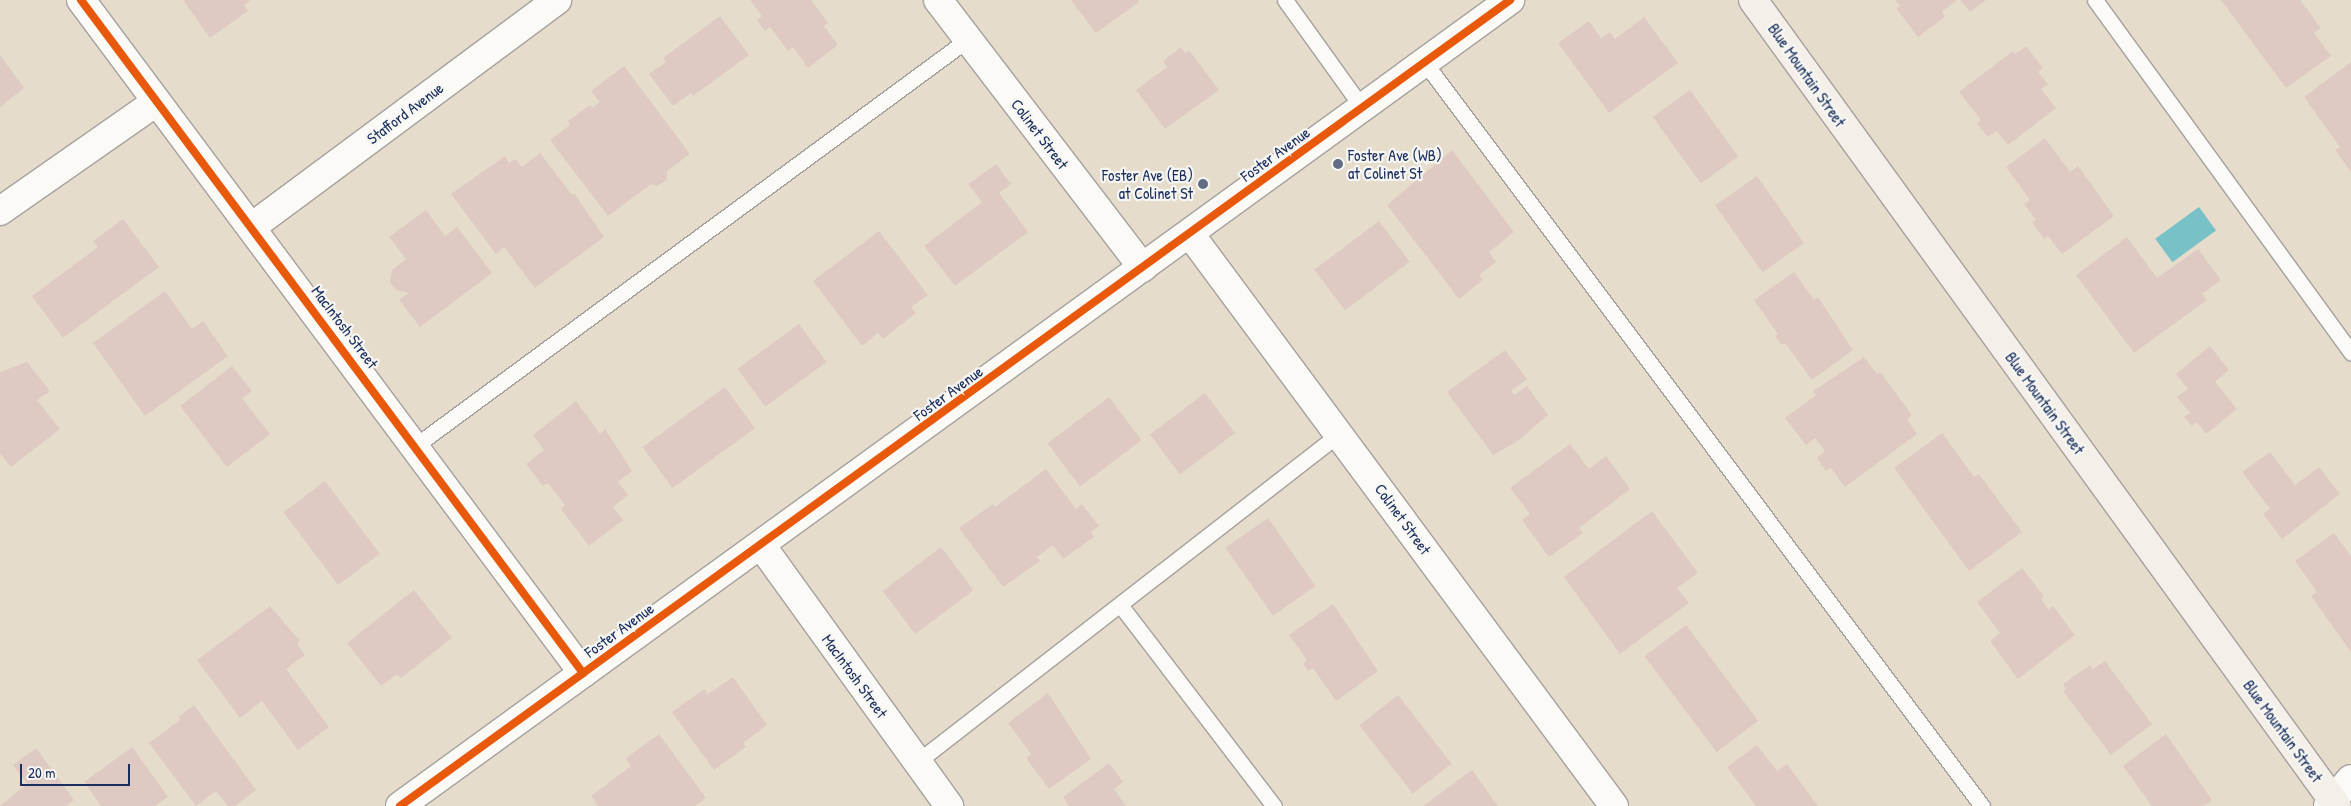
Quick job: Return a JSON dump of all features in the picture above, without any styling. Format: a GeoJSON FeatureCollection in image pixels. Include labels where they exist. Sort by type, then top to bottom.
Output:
{"type":"FeatureCollection","features":[{"type":"Feature","properties":{"kind":"main road","name":"Blue Mountain Street"},"geometry":{"type":"LineString","coordinates":[[1753,0],[2333,804]]}},
{"type":"Feature","properties":{"kind":"street","name":"MacIntosh Street"},"geometry":{"type":"LineString","coordinates":[[81,0],[156,102],[253,226],[583,673]]}},
{"type":"Feature","properties":{"kind":"street","name":"Stafford Avenue"},"geometry":{"type":"LineString","coordinates":[[253,226],[557,0]]}},
{"type":"Feature","properties":{"kind":"street","name":"Colinet Street"},"geometry":{"type":"LineString","coordinates":[[938,0],[1143,268]]}},
{"type":"Feature","properties":{"kind":"street","name":"Foster Avenue"},"geometry":{"type":"LineString","coordinates":[[400,806],[1510,0]]}},
{"type":"Feature","properties":{"kind":"street"},"geometry":{"type":"LineString","coordinates":[[0,212],[156,102]]}},
{"type":"Feature","properties":{"kind":"street","name":"Colinet Street"},"geometry":{"type":"LineString","coordinates":[[1190,234],[1340,433],[1614,806]]}},
{"type":"Feature","properties":{"kind":"street","name":"MacIntosh Street"},"geometry":{"type":"LineString","coordinates":[[761,545],[949,806]]}},
{"type":"Feature","properties":{"kind":"street"},"geometry":{"type":"LineString","coordinates":[[2333,804],[2351,780]]}},
{"type":"Feature","properties":{"kind":"lane"},"geometry":{"type":"LineString","coordinates":[[1284,0],[1362,107]]}},
{"type":"Feature","properties":{"kind":"lane"},"geometry":{"type":"LineString","coordinates":[[2094,0],[2351,353]]}},
{"type":"Feature","properties":{"kind":"lane"},"geometry":{"type":"LineString","coordinates":[[416,446],[968,39]]}},
{"type":"Feature","properties":{"kind":"lane"},"geometry":{"type":"LineString","coordinates":[[1425,63],[1982,806]]}},
{"type":"Feature","properties":{"kind":"lane"},"geometry":{"type":"LineString","coordinates":[[918,762],[1122,606],[1340,433]]}},
{"type":"Feature","properties":{"kind":"lane"},"geometry":{"type":"LineString","coordinates":[[1122,606],[1274,806]]}},
{"type":"Feature","properties":{"kind":"water"},"geometry":{"type":"Polygon","coordinates":[[[2199,207],[2216,230],[2172,262],[2155,239],[2199,207]]]}},
{"type":"Feature","properties":{"kind":"building"},"geometry":{"type":"Polygon","coordinates":[[[183,0],[251,0],[244,5],[248,11],[210,38],[183,0]]]}},
{"type":"Feature","properties":{"kind":"building"},"geometry":{"type":"Polygon","coordinates":[[[750,0],[811,0],[828,23],[824,26],[838,45],[808,68],[793,47],[788,51],[770,27],[765,31],[757,20],[762,16],[750,0]]]}},
{"type":"Feature","properties":{"kind":"building"},"geometry":{"type":"Polygon","coordinates":[[[1071,0],[1138,0],[1139,2],[1096,33],[1071,0]]]}},
{"type":"Feature","properties":{"kind":"building"},"geometry":{"type":"Polygon","coordinates":[[[1895,0],[1957,0],[1942,12],[1945,17],[1918,37],[1896,8],[1900,6],[1895,0]]]}},
{"type":"Feature","properties":{"kind":"building"},"geometry":{"type":"Polygon","coordinates":[[[1960,0],[1986,0],[1970,12],[1960,0]]]}},
{"type":"Feature","properties":{"kind":"building"},"geometry":{"type":"Polygon","coordinates":[[[2221,0],[2300,0],[2321,28],[2314,33],[2331,56],[2286,88],[2221,0]]]}},
{"type":"Feature","properties":{"kind":"building"},"geometry":{"type":"Polygon","coordinates":[[[720,16],[749,55],[693,96],[691,93],[673,106],[649,74],[666,62],[663,58],[720,16]]]}},
{"type":"Feature","properties":{"kind":"building"},"geometry":{"type":"Polygon","coordinates":[[[1644,17],[1678,63],[1609,113],[1558,43],[1589,21],[1601,38],[1610,32],[1615,39],[1644,17]]]}},
{"type":"Feature","properties":{"kind":"building"},"geometry":{"type":"Polygon","coordinates":[[[2026,46],[2043,68],[2038,72],[2048,84],[2041,89],[2056,108],[2008,145],[1997,131],[1988,137],[1977,123],[1981,120],[1959,92],[2013,51],[2015,54],[2026,46]]]}},
{"type":"Feature","properties":{"kind":"building"},"geometry":{"type":"Polygon","coordinates":[[[1181,47],[1185,53],[1189,50],[1219,90],[1165,129],[1136,90],[1167,67],[1163,61],[1181,47]]]}},
{"type":"Feature","properties":{"kind":"building"},"geometry":{"type":"Polygon","coordinates":[[[0,55],[24,88],[0,107],[0,55]]]}},
{"type":"Feature","properties":{"kind":"building"},"geometry":{"type":"Polygon","coordinates":[[[2351,62],[2351,172],[2335,150],[2340,147],[2304,97],[2351,62]]]}},
{"type":"Feature","properties":{"kind":"building"},"geometry":{"type":"Polygon","coordinates":[[[624,66],[690,154],[667,171],[667,180],[657,186],[651,184],[608,216],[550,140],[570,125],[568,121],[590,105],[592,108],[600,102],[591,91],[624,66]]]}},
{"type":"Feature","properties":{"kind":"building"},"geometry":{"type":"Polygon","coordinates":[[[1690,90],[1738,156],[1701,183],[1653,117],[1690,90]]]}},
{"type":"Feature","properties":{"kind":"building"},"geometry":{"type":"Polygon","coordinates":[[[2045,138],[2070,172],[2078,166],[2114,216],[2062,254],[2048,236],[2044,239],[2032,222],[2036,220],[2024,204],[2030,200],[2006,167],[2045,138]]]}},
{"type":"Feature","properties":{"kind":"building"},"geometry":{"type":"Polygon","coordinates":[[[1452,150],[1514,232],[1489,252],[1496,262],[1479,275],[1483,280],[1459,299],[1387,205],[1452,150]]]}},
{"type":"Feature","properties":{"kind":"building"},"geometry":{"type":"Polygon","coordinates":[[[540,153],[572,195],[574,193],[604,237],[535,288],[504,247],[496,254],[451,194],[505,156],[509,163],[516,159],[522,167],[540,153]]]}},
{"type":"Feature","properties":{"kind":"building"},"geometry":{"type":"Polygon","coordinates":[[[996,164],[1011,184],[999,193],[1028,232],[955,286],[924,246],[982,202],[968,184],[996,164]]]}},
{"type":"Feature","properties":{"kind":"building"},"geometry":{"type":"Polygon","coordinates":[[[1757,176],[1804,243],[1762,272],[1715,205],[1757,176]]]}},
{"type":"Feature","properties":{"kind":"building"},"geometry":{"type":"Polygon","coordinates":[[[426,210],[445,236],[457,227],[492,273],[420,327],[399,300],[409,293],[396,290],[390,282],[392,270],[406,259],[389,237],[426,210]]]}},
{"type":"Feature","properties":{"kind":"building"},"geometry":{"type":"Polygon","coordinates":[[[123,219],[159,267],[63,338],[32,296],[98,247],[93,241],[123,219]]]}},
{"type":"Feature","properties":{"kind":"building"},"geometry":{"type":"Polygon","coordinates":[[[1379,221],[1410,262],[1345,310],[1314,270],[1379,221]]]}},
{"type":"Feature","properties":{"kind":"building"},"geometry":{"type":"Polygon","coordinates":[[[879,231],[928,295],[911,307],[916,313],[883,339],[878,333],[862,346],[813,281],[879,231]]]}},
{"type":"Feature","properties":{"kind":"building"},"geometry":{"type":"Polygon","coordinates":[[[2127,237],[2157,278],[2198,249],[2221,280],[2202,294],[2207,300],[2134,353],[2076,275],[2127,237]]]}},
{"type":"Feature","properties":{"kind":"building"},"geometry":{"type":"Polygon","coordinates":[[[1794,272],[1814,300],[1818,297],[1853,350],[1812,380],[1785,343],[1782,345],[1775,336],[1778,334],[1754,300],[1794,272]]]}},
{"type":"Feature","properties":{"kind":"building"},"geometry":{"type":"Polygon","coordinates":[[[165,291],[192,329],[203,321],[228,356],[145,416],[93,343],[165,291]]]}},
{"type":"Feature","properties":{"kind":"building"},"geometry":{"type":"Polygon","coordinates":[[[799,324],[827,362],[765,407],[738,369],[799,324]]]}},
{"type":"Feature","properties":{"kind":"building"},"geometry":{"type":"Polygon","coordinates":[[[2210,346],[2229,370],[2215,382],[2237,409],[2206,434],[2197,422],[2192,426],[2184,417],[2190,413],[2177,397],[2188,389],[2176,374],[2210,346]]]}},
{"type":"Feature","properties":{"kind":"building"},"geometry":{"type":"Polygon","coordinates":[[[1505,350],[1527,379],[1511,391],[1514,395],[1527,386],[1548,415],[1518,441],[1493,455],[1447,392],[1505,350]]]}},
{"type":"Feature","properties":{"kind":"building"},"geometry":{"type":"Polygon","coordinates":[[[1864,357],[1877,374],[1880,372],[1912,415],[1907,419],[1917,434],[1845,487],[1831,468],[1826,471],[1817,458],[1825,451],[1815,438],[1806,445],[1785,418],[1816,395],[1813,391],[1864,357]]]}},
{"type":"Feature","properties":{"kind":"building"},"geometry":{"type":"Polygon","coordinates":[[[27,362],[50,391],[37,400],[60,429],[11,467],[0,453],[0,372],[27,362]]]}},
{"type":"Feature","properties":{"kind":"building"},"geometry":{"type":"Polygon","coordinates":[[[232,366],[252,391],[242,398],[270,434],[227,467],[180,406],[232,366]]]}},
{"type":"Feature","properties":{"kind":"building"},"geometry":{"type":"Polygon","coordinates":[[[725,387],[755,428],[672,488],[642,447],[725,387]]]}},
{"type":"Feature","properties":{"kind":"building"},"geometry":{"type":"Polygon","coordinates":[[[1205,393],[1235,433],[1180,474],[1150,435],[1205,393]]]}},
{"type":"Feature","properties":{"kind":"building"},"geometry":{"type":"Polygon","coordinates":[[[1109,397],[1141,440],[1080,486],[1048,443],[1109,397]]]}},
{"type":"Feature","properties":{"kind":"building"},"geometry":{"type":"Polygon","coordinates":[[[576,401],[600,434],[605,429],[632,471],[618,482],[628,495],[613,507],[623,520],[589,546],[561,509],[565,505],[548,483],[543,486],[526,464],[544,450],[533,435],[576,401]]]}},
{"type":"Feature","properties":{"kind":"building"},"geometry":{"type":"Polygon","coordinates":[[[1942,433],[1974,477],[1979,474],[2022,532],[1969,571],[1894,468],[1942,433]]]}},
{"type":"Feature","properties":{"kind":"building"},"geometry":{"type":"Polygon","coordinates":[[[1570,444],[1589,469],[1606,456],[1630,489],[1579,528],[1583,533],[1549,557],[1522,520],[1530,514],[1510,488],[1570,444]]]}},
{"type":"Feature","properties":{"kind":"building"},"geometry":{"type":"Polygon","coordinates":[[[2270,452],[2295,485],[2319,467],[2340,494],[2282,539],[2263,514],[2270,509],[2242,472],[2270,452]]]}},
{"type":"Feature","properties":{"kind":"building"},"geometry":{"type":"Polygon","coordinates":[[[1046,469],[1076,509],[1082,504],[1099,526],[1091,532],[1094,537],[1063,559],[1053,545],[1037,557],[1040,561],[1003,587],[959,528],[993,504],[995,507],[1046,469]]]}},
{"type":"Feature","properties":{"kind":"building"},"geometry":{"type":"Polygon","coordinates":[[[325,481],[380,554],[338,585],[283,512],[325,481]]]}},
{"type":"Feature","properties":{"kind":"building"},"geometry":{"type":"Polygon","coordinates":[[[1652,511],[1698,573],[1677,588],[1689,603],[1620,654],[1564,577],[1652,511]]]}},
{"type":"Feature","properties":{"kind":"building"},"geometry":{"type":"Polygon","coordinates":[[[1268,518],[1316,586],[1273,616],[1225,548],[1268,518]]]}},
{"type":"Feature","properties":{"kind":"building"},"geometry":{"type":"Polygon","coordinates":[[[2334,533],[2351,556],[2351,652],[2311,596],[2317,592],[2295,561],[2334,533]]]}},
{"type":"Feature","properties":{"kind":"building"},"geometry":{"type":"Polygon","coordinates":[[[941,547],[973,590],[915,634],[883,591],[941,547]]]}},
{"type":"Feature","properties":{"kind":"building"},"geometry":{"type":"Polygon","coordinates":[[[2022,568],[2044,596],[2041,599],[2049,610],[2053,606],[2075,635],[2018,679],[1990,641],[2000,633],[1977,602],[2022,568]]]}},
{"type":"Feature","properties":{"kind":"building"},"geometry":{"type":"Polygon","coordinates":[[[414,590],[452,638],[401,678],[397,674],[381,686],[347,643],[414,590]]]}},
{"type":"Feature","properties":{"kind":"building"},"geometry":{"type":"Polygon","coordinates":[[[1333,604],[1378,671],[1336,701],[1313,668],[1308,671],[1303,664],[1307,660],[1289,635],[1333,604]]]}},
{"type":"Feature","properties":{"kind":"building"},"geometry":{"type":"Polygon","coordinates":[[[270,606],[300,641],[297,644],[305,655],[286,669],[329,727],[298,750],[262,701],[240,718],[197,660],[270,606]]]}},
{"type":"Feature","properties":{"kind":"building"},"geometry":{"type":"Polygon","coordinates":[[[1686,625],[1758,721],[1717,752],[1644,656],[1686,625]]]}},
{"type":"Feature","properties":{"kind":"building"},"geometry":{"type":"Polygon","coordinates":[[[2105,661],[2152,724],[2111,755],[2063,691],[2066,689],[2063,684],[2090,665],[2093,669],[2105,661]]]}},
{"type":"Feature","properties":{"kind":"building"},"geometry":{"type":"Polygon","coordinates":[[[733,677],[767,725],[743,743],[746,747],[714,770],[672,712],[704,689],[708,694],[733,677]]]}},
{"type":"Feature","properties":{"kind":"building"},"geometry":{"type":"Polygon","coordinates":[[[1048,693],[1091,759],[1049,789],[1026,758],[1031,754],[1008,723],[1048,693]]]}},
{"type":"Feature","properties":{"kind":"building"},"geometry":{"type":"Polygon","coordinates":[[[1398,695],[1452,764],[1413,794],[1359,725],[1398,695]]]}},
{"type":"Feature","properties":{"kind":"building"},"geometry":{"type":"Polygon","coordinates":[[[194,705],[256,790],[235,806],[228,806],[216,791],[196,806],[149,743],[180,720],[179,717],[194,705]]]}},
{"type":"Feature","properties":{"kind":"building"},"geometry":{"type":"Polygon","coordinates":[[[659,734],[706,798],[695,806],[598,806],[591,796],[631,766],[626,758],[659,734]]]}},
{"type":"Feature","properties":{"kind":"building"},"geometry":{"type":"Polygon","coordinates":[[[2166,734],[2212,800],[2204,806],[2152,806],[2123,766],[2166,734]]]}},
{"type":"Feature","properties":{"kind":"building"},"geometry":{"type":"Polygon","coordinates":[[[1757,745],[1777,771],[1787,764],[1818,806],[1756,806],[1727,767],[1757,745]]]}},
{"type":"Feature","properties":{"kind":"building"},"geometry":{"type":"Polygon","coordinates":[[[132,747],[168,797],[155,806],[101,806],[84,782],[132,747]]]}},
{"type":"Feature","properties":{"kind":"building"},"geometry":{"type":"Polygon","coordinates":[[[36,748],[74,800],[66,806],[0,806],[27,784],[13,765],[36,748]]]}},
{"type":"Feature","properties":{"kind":"building"},"geometry":{"type":"Polygon","coordinates":[[[1109,763],[1123,782],[1114,789],[1126,806],[1069,806],[1063,797],[1109,763]]]}},
{"type":"Feature","properties":{"kind":"building"},"geometry":{"type":"Polygon","coordinates":[[[1472,770],[1498,806],[1423,806],[1472,770]]]}},
{"type":"Feature","properties":{"kind":"cycle path"},"geometry":{"type":"LineString","coordinates":[[81,0],[583,673]]}},
{"type":"Feature","properties":{"kind":"cycle path"},"geometry":{"type":"LineString","coordinates":[[400,806],[1510,0]]}},
{"type":"Feature","properties":{"kind":"place","name":"Foster Ave (WB) at Colinet St"},"geometry":{"type":"Point","coordinates":[1338,164]}},
{"type":"Feature","properties":{"kind":"place","name":"Foster Ave (EB) at Colinet St"},"geometry":{"type":"Point","coordinates":[1203,184]}}]}
